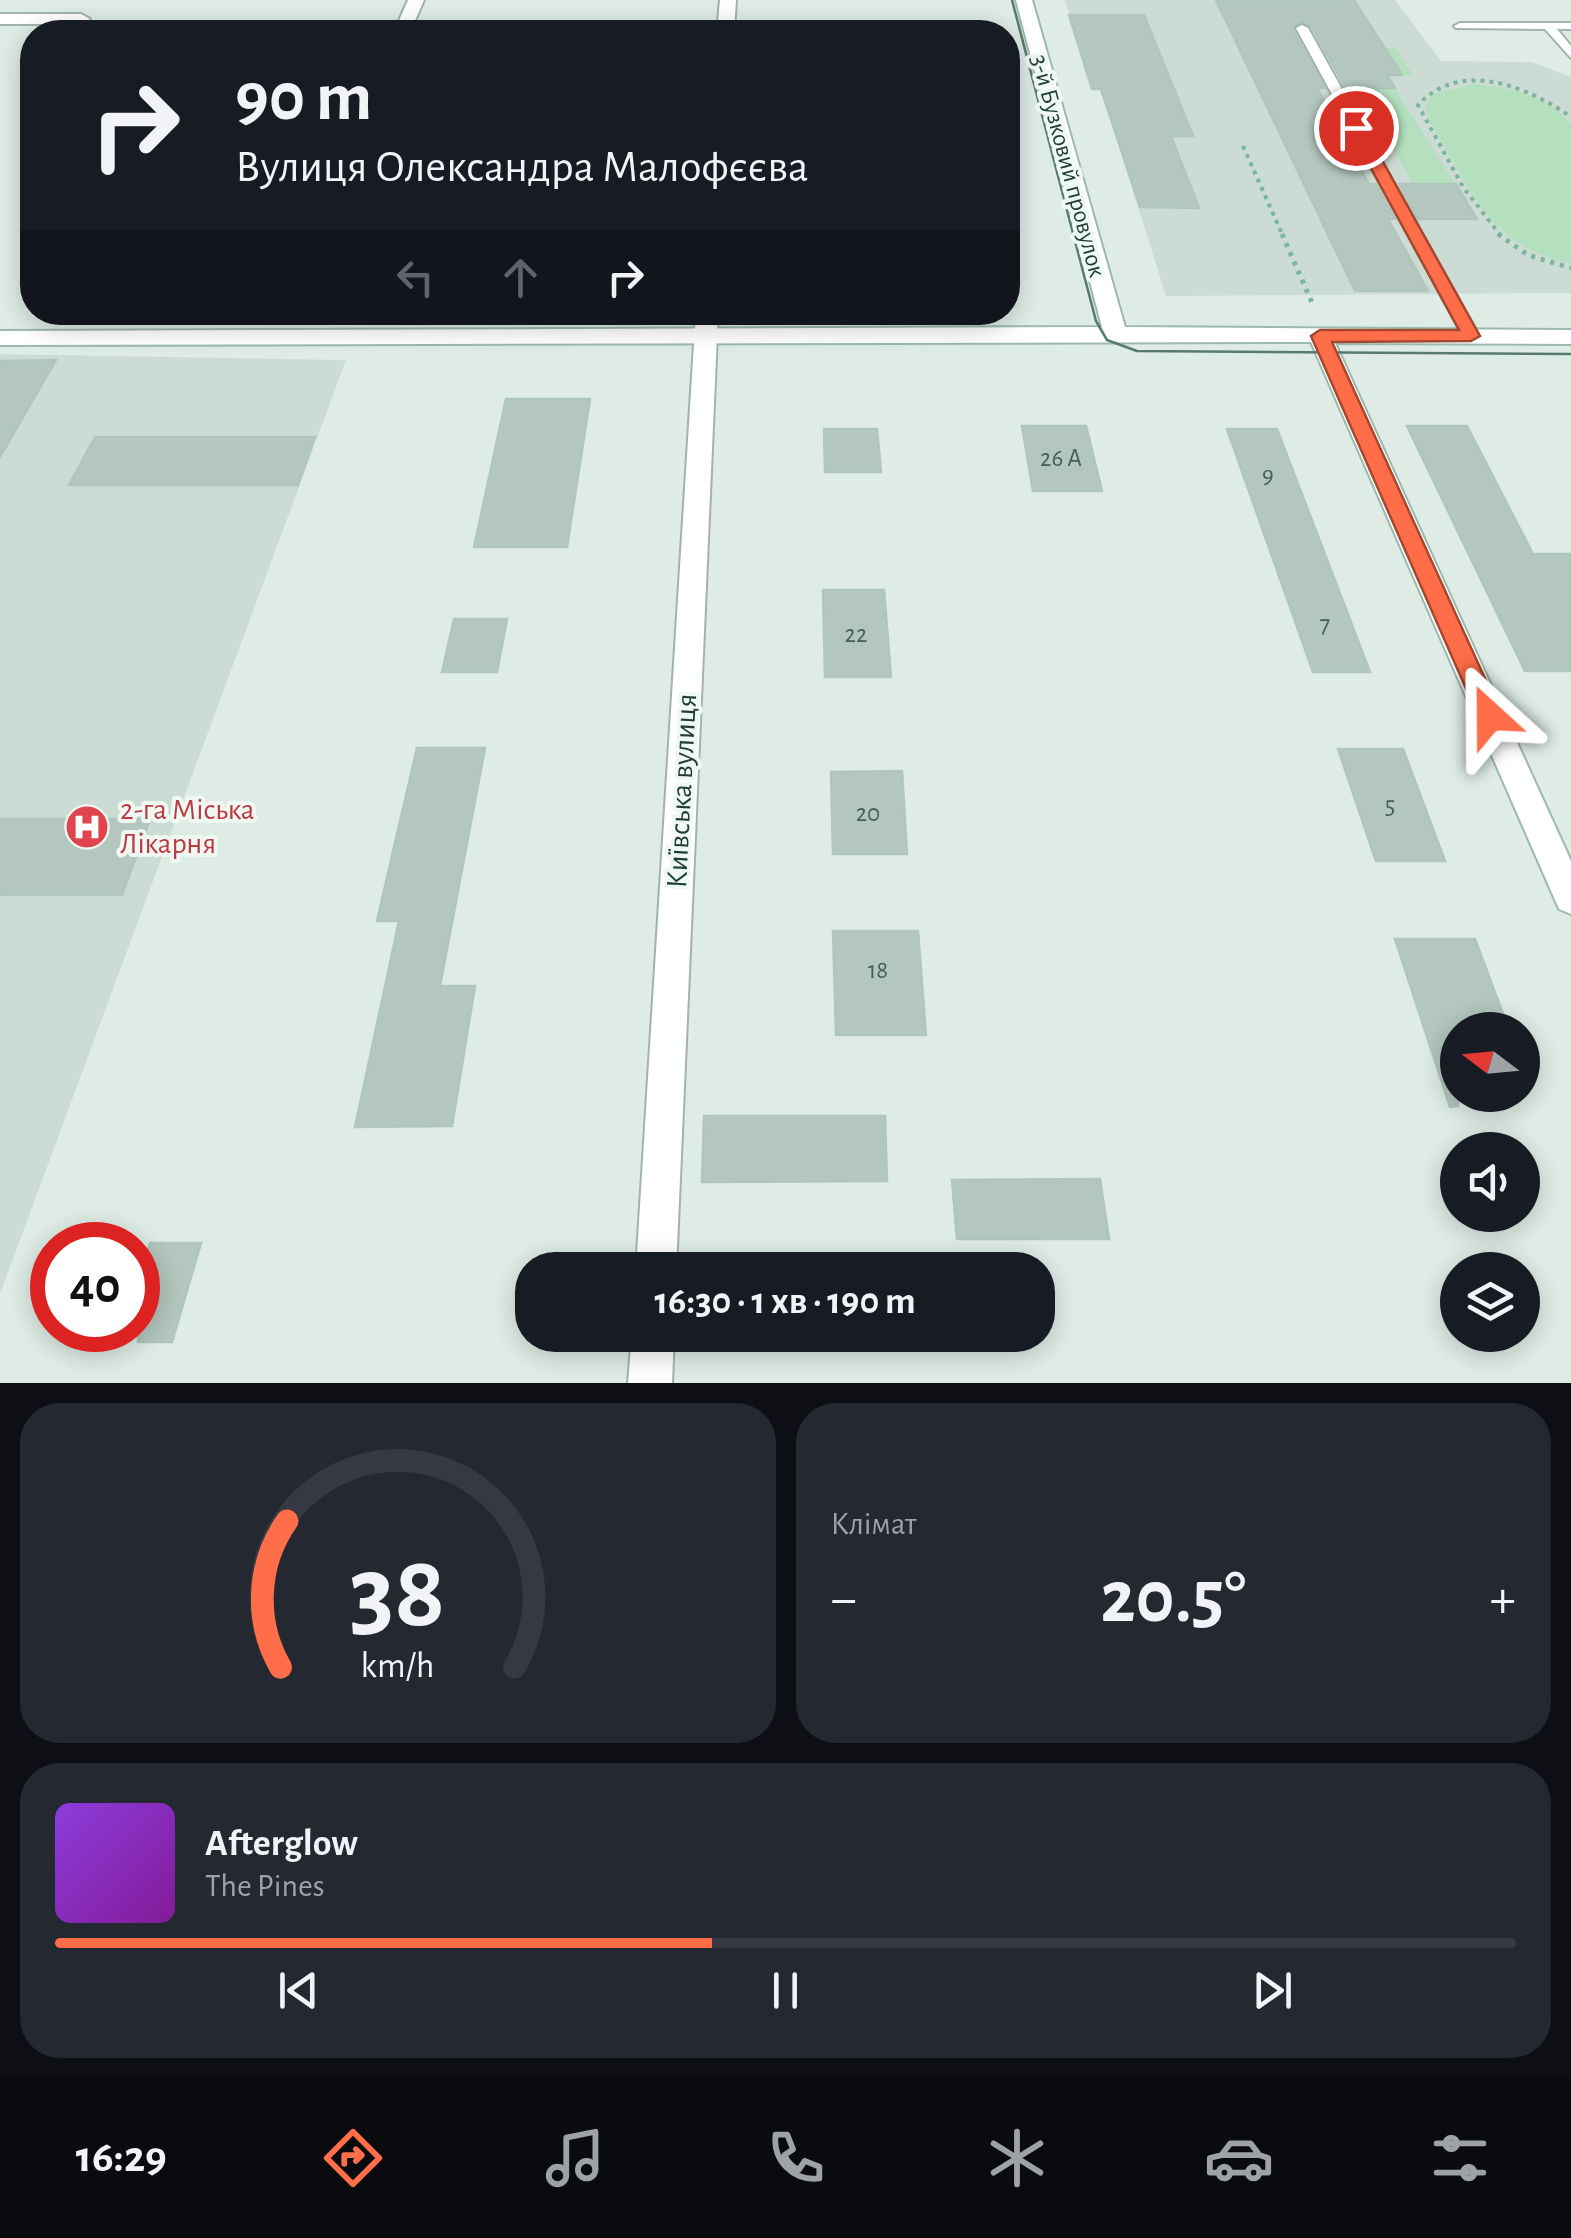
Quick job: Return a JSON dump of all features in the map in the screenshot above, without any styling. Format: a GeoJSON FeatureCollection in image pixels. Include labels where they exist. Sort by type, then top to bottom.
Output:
{"type":"FeatureCollection","features":[{"type":"Feature","properties":{"kind":"street","name":"3-й Бузковий провулок"},"geometry":{"type":"LineString","coordinates":[[1024,0],[1115,332]]}},
{"type":"Feature","properties":{"kind":"street"},"geometry":{"type":"LineString","coordinates":[[0,338],[706,326],[1571,337]]}},
{"type":"Feature","properties":{"kind":"street","name":"Київська вулиця"},"geometry":{"type":"LineString","coordinates":[[657,1252],[706,326]]}},
{"type":"Feature","properties":{"kind":"street"},"geometry":{"type":"LineString","coordinates":[[1320,336],[1571,898]]}},
{"type":"Feature","properties":{"kind":"street"},"geometry":{"type":"LineString","coordinates":[[650,1383],[651,1352]]}},
{"type":"Feature","properties":{"kind":"lane"},"geometry":{"type":"LineString","coordinates":[[1460,26],[1571,26]]}},
{"type":"Feature","properties":{"kind":"lane"},"geometry":{"type":"LineString","coordinates":[[1548,27],[1571,54]]}},
{"type":"Feature","properties":{"kind":"lane"},"geometry":{"type":"LineString","coordinates":[[1302,28],[1471,336]]}},
{"type":"Feature","properties":{"kind":"path"},"geometry":{"type":"LineString","coordinates":[[1571,116],[1530,92],[1484,82],[1444,84],[1426,93],[1418,105],[1483,222],[1501,240],[1531,256],[1571,268]]}},
{"type":"Feature","properties":{"kind":"path"},"geometry":{"type":"LineString","coordinates":[[1243,146],[1310,295],[1320,336]]}},
{"type":"Feature","properties":{"kind":"shaded area"},"geometry":{"type":"Polygon","coordinates":[[[1065,0],[1395,0],[1441,61],[1532,62],[1571,77],[1571,293],[1166,296],[1101,89],[1092,89],[1065,0]]]}},
{"type":"Feature","properties":{"kind":"shaded area","name":"2-га Міська Лікарня"},"geometry":{"type":"Polygon","coordinates":[[[0,354],[346,360],[0,1294],[0,354]]]}},
{"type":"Feature","properties":{"kind":"green space"},"geometry":{"type":"Polygon","coordinates":[[[1333,48],[1395,48],[1413,75],[1387,76],[1477,219],[1434,219],[1333,48]]]}},
{"type":"Feature","properties":{"kind":"green space"},"geometry":{"type":"Polygon","coordinates":[[[1472,84],[1513,90],[1539,99],[1571,125],[1571,263],[1543,255],[1500,228],[1469,190],[1429,120],[1425,107],[1432,95],[1472,84]]]}},
{"type":"Feature","properties":{"kind":"building"},"geometry":{"type":"Polygon","coordinates":[[[1216,0],[1354,0],[1402,75],[1387,75],[1395,88],[1346,88],[1311,26],[1300,22],[1293,30],[1325,88],[1317,88],[1369,184],[1376,184],[1395,219],[1388,219],[1428,291],[1355,291],[1216,0]]]}},
{"type":"Feature","properties":{"kind":"building"},"geometry":{"type":"Polygon","coordinates":[[[1069,15],[1144,15],[1193,136],[1171,136],[1199,208],[1140,207],[1101,89],[1092,89],[1069,15]]]}},
{"type":"Feature","properties":{"kind":"building"},"geometry":{"type":"Polygon","coordinates":[[[1399,184],[1456,184],[1477,219],[1418,219],[1399,184]]]}},
{"type":"Feature","properties":{"kind":"building"},"geometry":{"type":"Polygon","coordinates":[[[56,360],[0,457],[0,361],[56,360]]]}},
{"type":"Feature","properties":{"kind":"building"},"geometry":{"type":"Polygon","coordinates":[[[506,399],[590,399],[567,547],[474,547],[506,399]]]}},
{"type":"Feature","properties":{"kind":"building"},"geometry":{"type":"Polygon","coordinates":[[[1022,426],[1086,426],[1102,491],[1033,491],[1022,426]]]}},
{"type":"Feature","properties":{"kind":"building"},"geometry":{"type":"Polygon","coordinates":[[[1407,426],[1467,426],[1533,554],[1571,554],[1571,671],[1525,671],[1407,426]]]}},
{"type":"Feature","properties":{"kind":"building"},"geometry":{"type":"Polygon","coordinates":[[[824,429],[877,429],[881,472],[825,472],[824,429]]]}},
{"type":"Feature","properties":{"kind":"building"},"geometry":{"type":"Polygon","coordinates":[[[1227,429],[1277,429],[1370,672],[1313,672],[1227,429]]]}},
{"type":"Feature","properties":{"kind":"building"},"geometry":{"type":"Polygon","coordinates":[[[95,437],[315,437],[298,485],[69,485],[95,437]]]}},
{"type":"Feature","properties":{"kind":"building"},"geometry":{"type":"Polygon","coordinates":[[[823,590],[884,590],[891,677],[825,677],[823,590]]]}},
{"type":"Feature","properties":{"kind":"building"},"geometry":{"type":"Polygon","coordinates":[[[454,619],[507,619],[497,672],[442,672],[454,619]]]}},
{"type":"Feature","properties":{"kind":"building"},"geometry":{"type":"Polygon","coordinates":[[[417,748],[485,748],[440,986],[475,986],[452,1126],[355,1127],[399,921],[377,921],[417,748]]]}},
{"type":"Feature","properties":{"kind":"building"},"geometry":{"type":"Polygon","coordinates":[[[1338,749],[1403,749],[1445,861],[1376,861],[1338,749]]]}},
{"type":"Feature","properties":{"kind":"building"},"geometry":{"type":"Polygon","coordinates":[[[902,771],[907,854],[833,854],[831,772],[902,771]]]}},
{"type":"Feature","properties":{"kind":"building"},"geometry":{"type":"Polygon","coordinates":[[[0,819],[150,819],[122,895],[0,895],[0,819]]]}},
{"type":"Feature","properties":{"kind":"building"},"geometry":{"type":"Polygon","coordinates":[[[833,931],[918,931],[926,1035],[836,1035],[833,931]]]}},
{"type":"Feature","properties":{"kind":"building"},"geometry":{"type":"Polygon","coordinates":[[[1395,939],[1475,939],[1502,1012],[1440,1012],[1440,1076],[1395,939]]]}},
{"type":"Feature","properties":{"kind":"building"},"geometry":{"type":"Polygon","coordinates":[[[704,1116],[885,1116],[887,1181],[702,1182],[704,1116]]]}},
{"type":"Feature","properties":{"kind":"building"},"geometry":{"type":"Polygon","coordinates":[[[1100,1179],[1109,1239],[957,1239],[952,1180],[1100,1179]]]}},
{"type":"Feature","properties":{"kind":"building"},"geometry":{"type":"Polygon","coordinates":[[[160,1243],[201,1243],[172,1342],[160,1342],[160,1243]]]}},
{"type":"Feature","properties":{"kind":"tram line"},"geometry":{"type":"LineString","coordinates":[[1012,0],[1017,20]]}},
{"type":"Feature","properties":{"kind":"tram line"},"geometry":{"type":"LineString","coordinates":[[1020,31],[1096,321],[1107,340],[1137,351],[1571,354]]}},
{"type":"Feature","properties":{"kind":"place","name":"2-га Міська Лікарня"},"geometry":{"type":"Point","coordinates":[87,827]}},
{"type":"Feature","properties":{"kind":"route"},"geometry":{"type":"LineString","coordinates":[[1356,128],[1471,336],[1320,336],[1490,716]]}}]}
